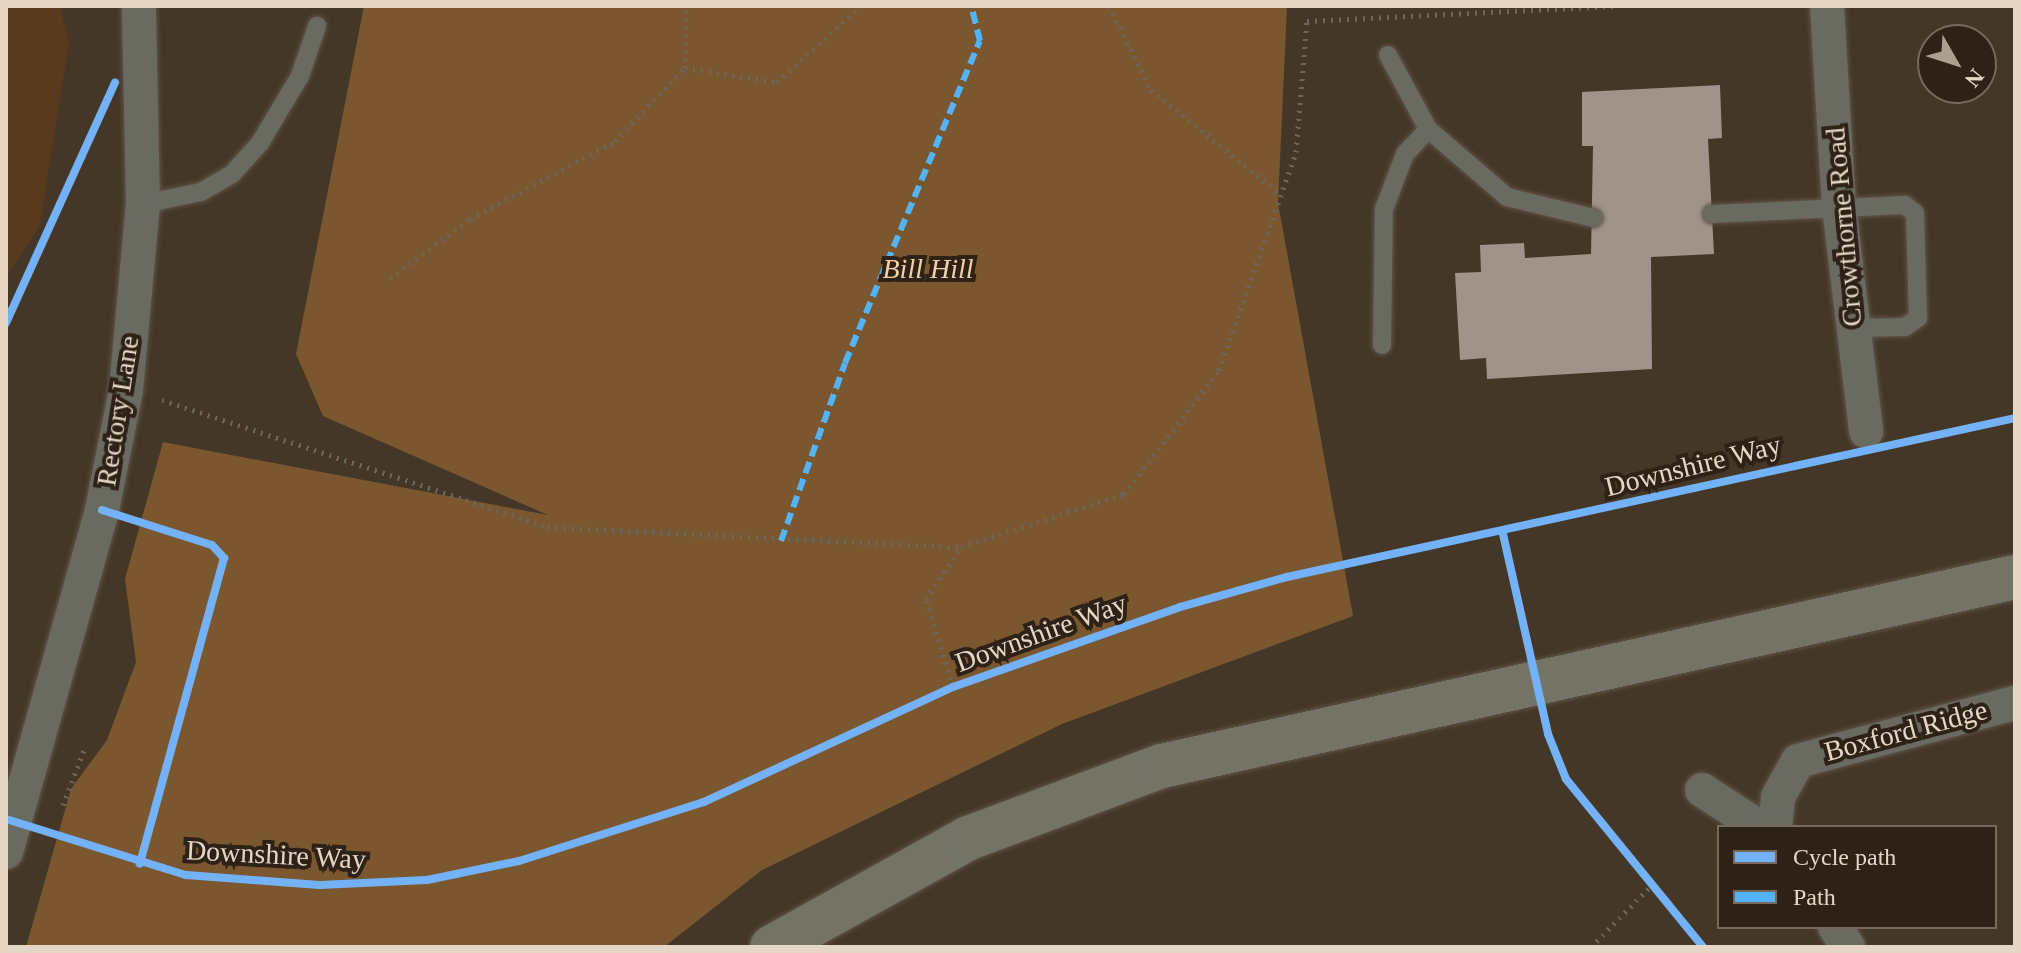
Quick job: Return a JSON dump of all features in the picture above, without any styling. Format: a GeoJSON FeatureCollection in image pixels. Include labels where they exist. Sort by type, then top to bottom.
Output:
{"type":"FeatureCollection","features":[{"type":"Feature","properties":{"kind":"highway"},"geometry":{"type":"LineString","coordinates":[[772,947],[969,838],[1162,766],[2015,577]]}},
{"type":"Feature","properties":{"kind":"street","name":"Rectory Lane"},"geometry":{"type":"LineString","coordinates":[[6,852],[102,510],[126,390],[143,204],[139,6]]}},
{"type":"Feature","properties":{"kind":"street","name":"Crowthorne Road"},"geometry":{"type":"LineString","coordinates":[[1827,6],[1839,207],[1866,431]]}},
{"type":"Feature","properties":{"kind":"street","name":"Boxford Ridge"},"geometry":{"type":"LineString","coordinates":[[1775,825],[1778,797],[1798,761],[2015,703]]}},
{"type":"Feature","properties":{"kind":"street"},"geometry":{"type":"LineString","coordinates":[[1702,790],[1756,825]]}},
{"type":"Feature","properties":{"kind":"street"},"geometry":{"type":"LineString","coordinates":[[1836,929],[1848,947]]}},
{"type":"Feature","properties":{"kind":"lane"},"geometry":{"type":"LineString","coordinates":[[143,204],[201,192],[232,174],[260,143],[300,76],[317,26]]}},
{"type":"Feature","properties":{"kind":"lane"},"geometry":{"type":"LineString","coordinates":[[1388,55],[1428,129],[1507,197],[1594,218]]}},
{"type":"Feature","properties":{"kind":"lane"},"geometry":{"type":"LineString","coordinates":[[1382,345],[1384,209],[1405,154],[1428,129]]}},
{"type":"Feature","properties":{"kind":"lane"},"geometry":{"type":"LineString","coordinates":[[1712,214],[1905,205],[1915,213],[1918,318],[1905,327],[1854,328]]}},
{"type":"Feature","properties":{"kind":"path"},"geometry":{"type":"LineString","coordinates":[[390,278],[470,219],[615,141],[685,68],[686,6]]}},
{"type":"Feature","properties":{"kind":"path"},"geometry":{"type":"LineString","coordinates":[[685,68],[777,82],[861,6]]}},
{"type":"Feature","properties":{"kind":"path"},"geometry":{"type":"LineString","coordinates":[[1109,6],[1151,90],[1281,195]]}},
{"type":"Feature","properties":{"kind":"path"},"geometry":{"type":"LineString","coordinates":[[157,399],[548,527],[961,547],[1124,494],[1219,370],[1296,152],[1307,21],[1619,6]]}},
{"type":"Feature","properties":{"kind":"path"},"geometry":{"type":"LineString","coordinates":[[953,687],[926,599],[961,547]]}},
{"type":"Feature","properties":{"kind":"path"},"geometry":{"type":"LineString","coordinates":[[57,822],[84,750]]}},
{"type":"Feature","properties":{"kind":"path"},"geometry":{"type":"LineString","coordinates":[[1642,873],[1660,896]]}},
{"type":"Feature","properties":{"kind":"path"},"geometry":{"type":"LineString","coordinates":[[1591,947],[1652,885]]}},
{"type":"Feature","properties":{"kind":"shaded area"},"geometry":{"type":"Polygon","coordinates":[[[6,6],[60,6],[69,42],[40,225],[6,277],[6,6]]]}},
{"type":"Feature","properties":{"kind":"green space","name":"Bill Hill"},"geometry":{"type":"Polygon","coordinates":[[[364,6],[1287,6],[1278,203],[1353,616],[1062,724],[762,870],[664,947],[26,947],[71,789],[107,740],[136,662],[125,579],[163,442],[548,515],[323,416],[296,354],[364,6]]]}},
{"type":"Feature","properties":{"kind":"building"},"geometry":{"type":"Polygon","coordinates":[[[1720,85],[1722,138],[1708,139],[1714,254],[1651,257],[1652,369],[1487,379],[1486,358],[1460,360],[1455,273],[1481,272],[1480,245],[1524,243],[1525,258],[1591,254],[1593,146],[1582,146],[1582,92],[1720,85]]]}},
{"type":"Feature","properties":{"kind":"marked path"},"geometry":{"type":"LineString","coordinates":[[781,541],[845,363],[980,41],[971,6]]}},
{"type":"Feature","properties":{"kind":"cycle path"},"geometry":{"type":"LineString","coordinates":[[6,323],[115,83]]}},
{"type":"Feature","properties":{"kind":"cycle path","name":"Downshire Way"},"geometry":{"type":"LineString","coordinates":[[6,819],[186,875],[320,885],[427,880],[519,861],[704,802],[953,687],[1180,607],[1287,577],[2015,418]]}},
{"type":"Feature","properties":{"kind":"cycle path"},"geometry":{"type":"LineString","coordinates":[[102,510],[212,545],[224,558],[140,864]]}},
{"type":"Feature","properties":{"kind":"cycle path"},"geometry":{"type":"LineString","coordinates":[[1503,534],[1548,734],[1566,779],[1703,947]]}}]}
